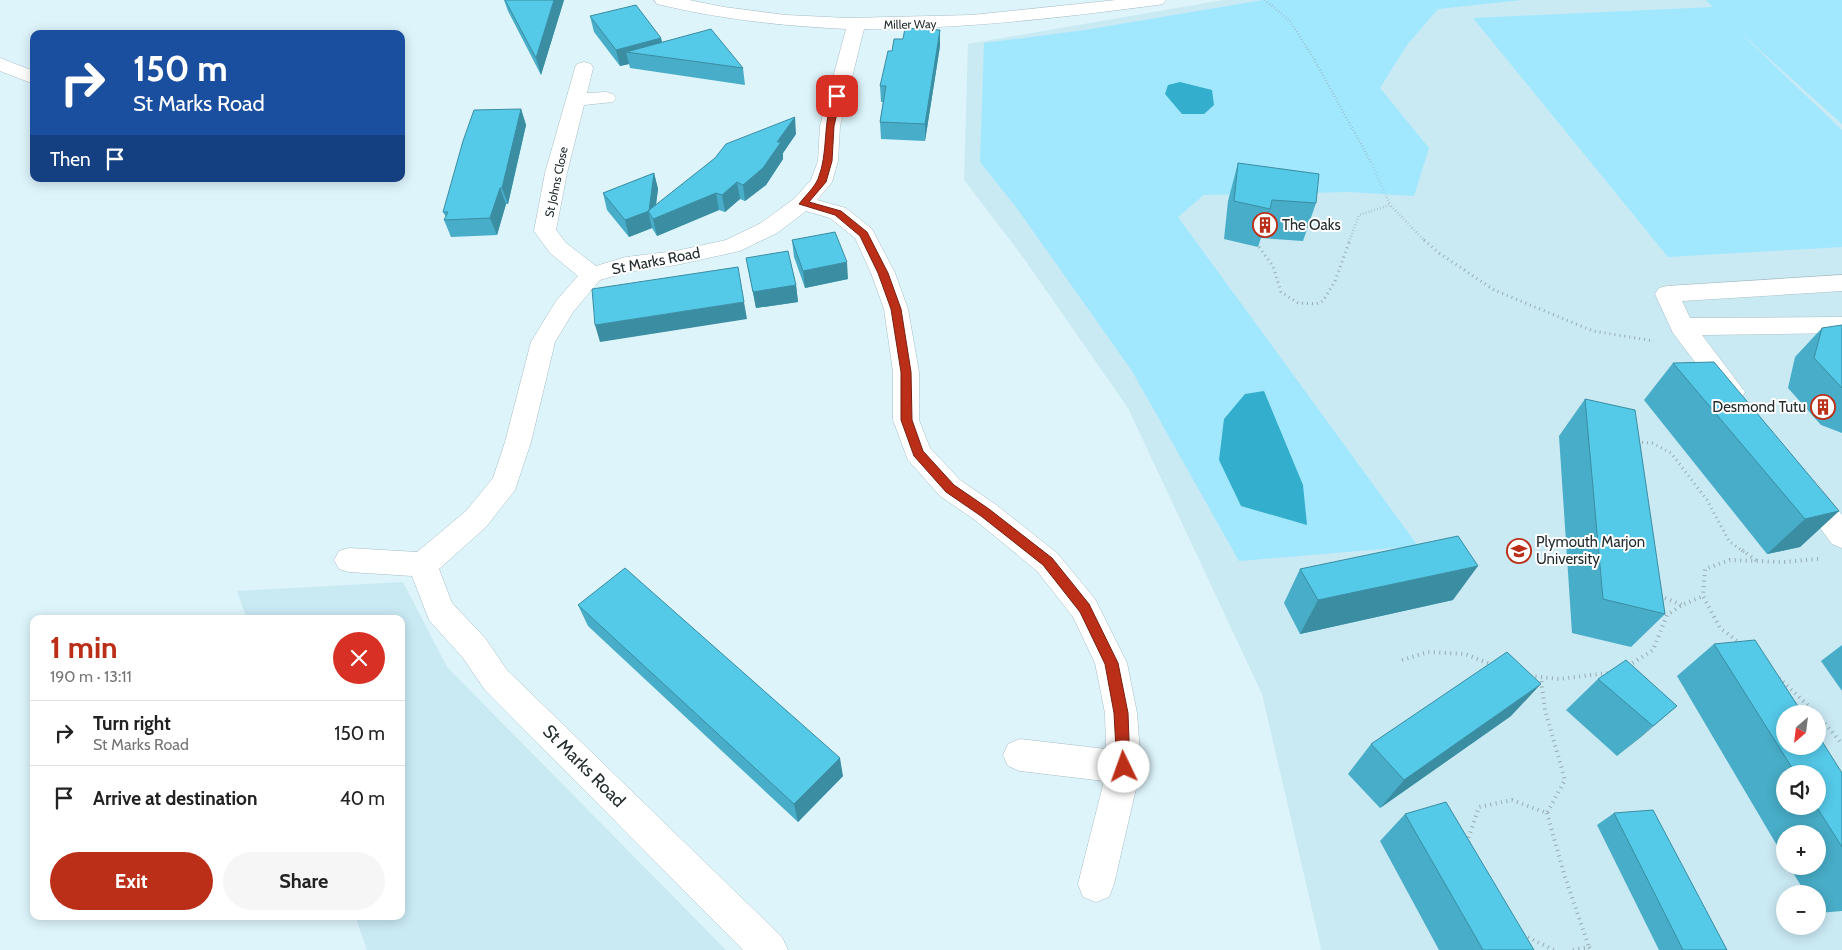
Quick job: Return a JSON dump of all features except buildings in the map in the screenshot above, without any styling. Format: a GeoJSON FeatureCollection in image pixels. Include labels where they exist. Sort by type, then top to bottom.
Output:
{"type":"FeatureCollection","features":[{"type":"Feature","properties":{"kind":"street","name":"Miller Way"},"geometry":{"type":"LineString","coordinates":[[664,0],[728,12],[790,20],[906,25],[991,21],[1157,0]]}},
{"type":"Feature","properties":{"kind":"street","name":"St Marks Road"},"geometry":{"type":"LineString","coordinates":[[769,950],[496,680],[474,648],[440,611],[423,565],[476,519],[505,482],[518,442],[543,342],[564,307],[592,276],[626,264],[676,258],[732,246],[769,228],[803,204],[821,182],[828,161],[830,126],[856,24]]}},
{"type":"Feature","properties":{"kind":"street","name":"St Johns Close"},"geometry":{"type":"LineString","coordinates":[[584,68],[556,173],[546,231],[558,248],[592,276]]}},
{"type":"Feature","properties":{"kind":"street"},"geometry":{"type":"LineString","coordinates":[[17,71],[30,90]]}},
{"type":"Feature","properties":{"kind":"street"},"geometry":{"type":"LineString","coordinates":[[576,100],[606,98]]}},
{"type":"Feature","properties":{"kind":"street"},"geometry":{"type":"LineString","coordinates":[[803,204],[838,213],[864,234],[883,273],[896,309],[906,372],[906,420],[918,453],[950,488],[985,512],[1048,562],[1084,608],[1111,663],[1121,713],[1124,767],[1096,884]]}},
{"type":"Feature","properties":{"kind":"street"},"geometry":{"type":"LineString","coordinates":[[1745,410],[1689,337],[1667,294],[1842,283]]}},
{"type":"Feature","properties":{"kind":"street"},"geometry":{"type":"LineString","coordinates":[[1689,337],[1842,325]]}},
{"type":"Feature","properties":{"kind":"street"},"geometry":{"type":"LineString","coordinates":[[1793,472],[1842,536]]}},
{"type":"Feature","properties":{"kind":"street"},"geometry":{"type":"LineString","coordinates":[[349,560],[423,565]]}},
{"type":"Feature","properties":{"kind":"street"},"geometry":{"type":"LineString","coordinates":[[1020,755],[1124,767]]}},
{"type":"Feature","properties":{"kind":"path"},"geometry":{"type":"LineString","coordinates":[[1265,0],[1290,21],[1314,59],[1372,164],[1390,205],[1418,235],[1439,253],[1494,290],[1593,331],[1689,337]]}},
{"type":"Feature","properties":{"kind":"path"},"geometry":{"type":"LineString","coordinates":[[1258,247],[1273,266],[1281,292],[1298,303],[1316,304],[1324,301],[1335,281],[1359,214],[1390,205]]}},
{"type":"Feature","properties":{"kind":"path"},"geometry":{"type":"LineString","coordinates":[[1634,442],[1652,443],[1671,453],[1707,500],[1729,541],[1758,561]]}},
{"type":"Feature","properties":{"kind":"path"},"geometry":{"type":"LineString","coordinates":[[1742,646],[1720,628],[1703,596],[1705,569],[1730,560],[1784,562],[1823,559]]}},
{"type":"Feature","properties":{"kind":"path"},"geometry":{"type":"LineString","coordinates":[[1657,595],[1682,605]]}},
{"type":"Feature","properties":{"kind":"path"},"geometry":{"type":"LineString","coordinates":[[1620,671],[1653,650],[1667,615],[1682,605],[1703,596]]}},
{"type":"Feature","properties":{"kind":"path"},"geometry":{"type":"LineString","coordinates":[[1402,660],[1428,652],[1437,652],[1465,654],[1496,666]]}},
{"type":"Feature","properties":{"kind":"path"},"geometry":{"type":"LineString","coordinates":[[1522,674],[1541,679],[1583,677],[1611,672]]}},
{"type":"Feature","properties":{"kind":"path"},"geometry":{"type":"LineString","coordinates":[[1776,675],[1808,705]]}},
{"type":"Feature","properties":{"kind":"path"},"geometry":{"type":"LineString","coordinates":[[1541,679],[1544,710],[1565,780],[1547,813],[1564,874],[1590,948],[1574,950]]}},
{"type":"Feature","properties":{"kind":"path"},"geometry":{"type":"LineString","coordinates":[[1783,688],[1789,687]]}},
{"type":"Feature","properties":{"kind":"path"},"geometry":{"type":"LineString","coordinates":[[1826,725],[1842,744]]}},
{"type":"Feature","properties":{"kind":"path"},"geometry":{"type":"LineString","coordinates":[[1470,846],[1468,838],[1480,807],[1512,800],[1547,813]]}},
{"type":"Feature","properties":{"kind":"path"},"geometry":{"type":"LineString","coordinates":[[1517,928],[1524,936],[1554,950]]}},
{"type":"Feature","properties":{"kind":"shaded area","name":"Plymouth Marjon University"},"geometry":{"type":"Polygon","coordinates":[[[1223,0],[1842,0],[1842,950],[1320,950],[1262,694],[1128,408],[1020,253],[964,180],[968,44],[1223,0]]]}},
{"type":"Feature","properties":{"kind":"shaded area"},"geometry":{"type":"Polygon","coordinates":[[[1263,0],[1522,0],[1438,9],[1407,45],[1380,88],[1429,148],[1414,196],[1349,192],[1204,195],[1178,217],[1418,546],[1239,561],[1132,371],[1016,207],[980,162],[984,43],[1085,30],[1263,0]]]}},
{"type":"Feature","properties":{"kind":"shaded area"},"geometry":{"type":"Polygon","coordinates":[[[1706,0],[1842,0],[1842,124],[1734,27],[1842,130],[1842,247],[1668,257],[1473,18],[1713,7],[1706,0]]]}},
{"type":"Feature","properties":{"kind":"shaded area"},"geometry":{"type":"Polygon","coordinates":[[[1180,82],[1212,90],[1214,105],[1204,114],[1182,114],[1165,94],[1168,85],[1180,82]]]}},
{"type":"Feature","properties":{"kind":"shaded area"},"geometry":{"type":"Polygon","coordinates":[[[1264,391],[1303,485],[1307,525],[1241,506],[1219,460],[1224,419],[1245,394],[1264,391]]]}},
{"type":"Feature","properties":{"kind":"shaded area"},"geometry":{"type":"Polygon","coordinates":[[[403,582],[447,667],[726,950],[367,950],[356,920],[405,920],[405,615],[246,615],[237,591],[403,582]]]}},
{"type":"Feature","properties":{"kind":"place","name":"The Oaks"},"geometry":{"type":"Point","coordinates":[1265,225]}},
{"type":"Feature","properties":{"kind":"place","name":"Desmond Tutu"},"geometry":{"type":"Point","coordinates":[1823,407]}},
{"type":"Feature","properties":{"kind":"place","name":"Plymouth Marjon University"},"geometry":{"type":"Point","coordinates":[1519,551]}},
{"type":"Feature","properties":{"kind":"route"},"geometry":{"type":"LineString","coordinates":[[837,96],[830,126],[828,161],[821,182],[803,204],[838,213],[864,234],[883,273],[896,309],[906,372],[906,420],[918,453],[950,488],[985,512],[1048,562],[1084,608],[1111,663],[1121,713],[1124,767]]}}]}
